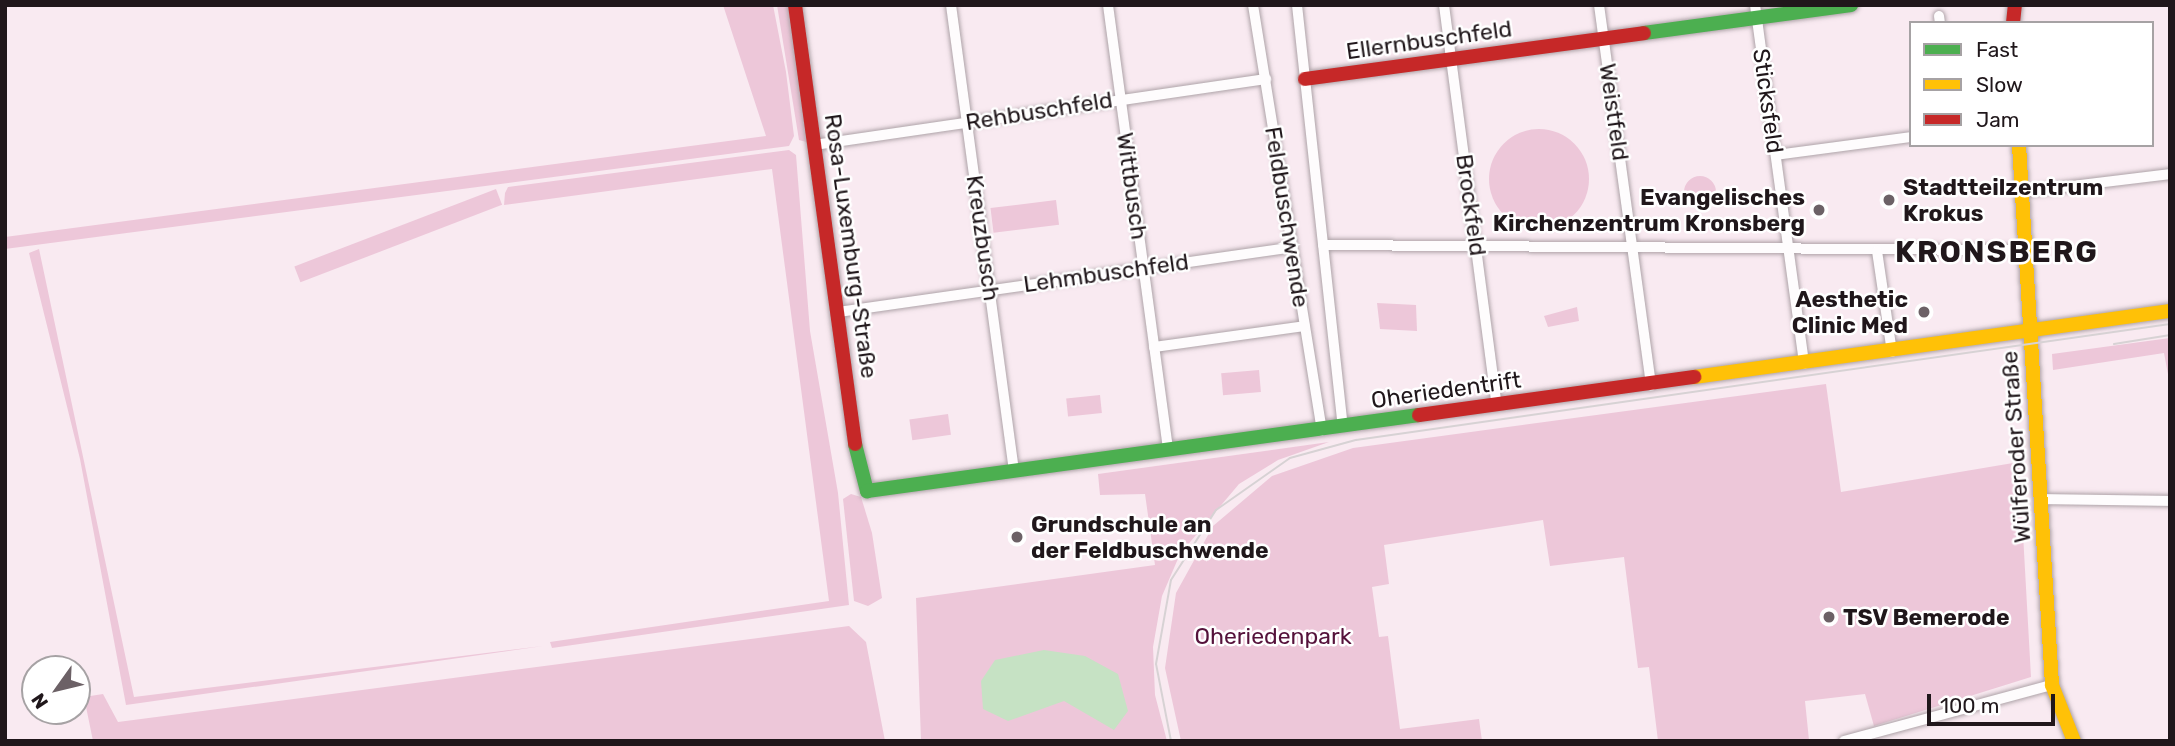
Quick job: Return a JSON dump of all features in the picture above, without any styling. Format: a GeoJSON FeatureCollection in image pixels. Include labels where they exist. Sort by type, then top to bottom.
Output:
{"type":"FeatureCollection","features":[{"type":"Feature","properties":{"kind":"street","name":"Rosa-Luxemburg-Straße"},"geometry":{"type":"LineString","coordinates":[[795,5],[859,476],[867,491]]}},
{"type":"Feature","properties":{"kind":"street","name":"Kreuzbusch"},"geometry":{"type":"LineString","coordinates":[[951,5],[1014,471]]}},
{"type":"Feature","properties":{"kind":"street","name":"Wittbusch"},"geometry":{"type":"LineString","coordinates":[[1108,5],[1168,450]]}},
{"type":"Feature","properties":{"kind":"street","name":"Feldbuschwende"},"geometry":{"type":"LineString","coordinates":[[1253,5],[1322,430]]}},
{"type":"Feature","properties":{"kind":"street","name":"Feldbuschwende"},"geometry":{"type":"LineString","coordinates":[[1297,5],[1343,426]]}},
{"type":"Feature","properties":{"kind":"street","name":"Brockfeld"},"geometry":{"type":"LineString","coordinates":[[1444,5],[1497,406]]}},
{"type":"Feature","properties":{"kind":"street","name":"Weistfeld"},"geometry":{"type":"LineString","coordinates":[[1599,5],[1651,385]]}},
{"type":"Feature","properties":{"kind":"street","name":"Ellernbuschfeld"},"geometry":{"type":"LineString","coordinates":[[1305,79],[1604,39],[1756,12],[1851,5]]}},
{"type":"Feature","properties":{"kind":"street","name":"Sticksfeld"},"geometry":{"type":"LineString","coordinates":[[1756,12],[1804,364]]}},
{"type":"Feature","properties":{"kind":"street","name":"Rehbuschfeld"},"geometry":{"type":"LineString","coordinates":[[814,145],[1120,98],[1266,79]]}},
{"type":"Feature","properties":{"kind":"street"},"geometry":{"type":"LineString","coordinates":[[1776,155],[1909,137]]}},
{"type":"Feature","properties":{"kind":"street","name":"Wülferoder Straße"},"geometry":{"type":"LineString","coordinates":[[2019,147],[2053,685],[2074,741]]}},
{"type":"Feature","properties":{"kind":"street"},"geometry":{"type":"LineString","coordinates":[[2022,192],[2170,174]]}},
{"type":"Feature","properties":{"kind":"street"},"geometry":{"type":"LineString","coordinates":[[1323,245],[2011,250]]}},
{"type":"Feature","properties":{"kind":"street","name":"Lehmbuschfeld"},"geometry":{"type":"LineString","coordinates":[[838,312],[1292,247]]}},
{"type":"Feature","properties":{"kind":"street"},"geometry":{"type":"LineString","coordinates":[[1877,251],[1892,352]]}},
{"type":"Feature","properties":{"kind":"street","name":"Oheriedentrift"},"geometry":{"type":"LineString","coordinates":[[867,491],[2031,333],[2170,310]]}},
{"type":"Feature","properties":{"kind":"street"},"geometry":{"type":"LineString","coordinates":[[1154,348],[1305,326]]}},
{"type":"Feature","properties":{"kind":"street"},"geometry":{"type":"LineString","coordinates":[[2043,499],[2170,501]]}},
{"type":"Feature","properties":{"kind":"street"},"geometry":{"type":"LineString","coordinates":[[1844,741],[2053,685]]}},
{"type":"Feature","properties":{"kind":"green space"},"geometry":{"type":"Polygon","coordinates":[[[723,5],[773,5],[786,72],[794,136],[789,146],[5,249],[5,237],[766,136],[723,5]]]}},
{"type":"Feature","properties":{"kind":"green space"},"geometry":{"type":"Polygon","coordinates":[[[777,5],[792,5],[810,143],[799,140],[777,5]]]}},
{"type":"Feature","properties":{"kind":"green space"},"geometry":{"type":"Polygon","coordinates":[[[1539,129],[1567,137],[1581,151],[1589,179],[1581,207],[1567,221],[1539,229],[1511,221],[1497,207],[1489,179],[1497,151],[1511,137],[1539,129]]]}},
{"type":"Feature","properties":{"kind":"green space"},"geometry":{"type":"Polygon","coordinates":[[[789,150],[796,155],[810,331],[838,493],[849,605],[552,648],[550,642],[829,601],[772,169],[504,205],[505,193],[508,187],[789,150]]]}},
{"type":"Feature","properties":{"kind":"green space"},"geometry":{"type":"Polygon","coordinates":[[[1700,176],[1711,181],[1716,192],[1711,203],[1700,208],[1689,203],[1684,192],[1689,181],[1700,176]]]}},
{"type":"Feature","properties":{"kind":"green space"},"geometry":{"type":"Polygon","coordinates":[[[496,189],[502,205],[300,282],[294,266],[496,189]]]}},
{"type":"Feature","properties":{"kind":"green space"},"geometry":{"type":"Polygon","coordinates":[[[1056,200],[1059,225],[994,233],[990,208],[1056,200]]]}},
{"type":"Feature","properties":{"kind":"green space"},"geometry":{"type":"Polygon","coordinates":[[[39,249],[134,697],[543,646],[126,705],[80,459],[29,253],[39,249]]]}},
{"type":"Feature","properties":{"kind":"green space"},"geometry":{"type":"Polygon","coordinates":[[[1377,303],[1416,305],[1417,331],[1380,329],[1377,303]]]}},
{"type":"Feature","properties":{"kind":"green space"},"geometry":{"type":"Polygon","coordinates":[[[1577,307],[1579,321],[1548,327],[1544,316],[1577,307]]]}},
{"type":"Feature","properties":{"kind":"green space"},"geometry":{"type":"Polygon","coordinates":[[[2170,338],[2170,385],[2164,353],[2053,370],[2052,354],[2170,338]]]}},
{"type":"Feature","properties":{"kind":"green space"},"geometry":{"type":"Polygon","coordinates":[[[1259,370],[1261,392],[1223,395],[1221,373],[1259,370]]]}},
{"type":"Feature","properties":{"kind":"green space","name":"Oheriedenpark"},"geometry":{"type":"Polygon","coordinates":[[[1826,384],[1841,492],[2019,462],[2031,677],[1874,726],[1865,694],[1805,701],[1809,740],[1658,741],[1649,667],[1638,668],[1624,557],[1550,566],[1543,520],[1384,545],[1389,584],[1372,587],[1379,637],[1388,636],[1400,729],[1479,719],[1482,741],[1181,741],[1165,668],[1176,593],[1213,526],[1272,476],[1353,448],[1826,384]]]}},
{"type":"Feature","properties":{"kind":"green space"},"geometry":{"type":"Polygon","coordinates":[[[1100,395],[1102,413],[1068,416],[1066,399],[1100,395]]]}},
{"type":"Feature","properties":{"kind":"green space"},"geometry":{"type":"Polygon","coordinates":[[[948,414],[951,435],[912,440],[909,419],[948,414]]]}},
{"type":"Feature","properties":{"kind":"green space"},"geometry":{"type":"Polygon","coordinates":[[[1329,442],[1278,460],[1239,484],[1180,554],[1162,596],[1153,647],[1155,695],[1167,741],[921,741],[916,598],[1155,565],[1145,494],[1100,495],[1098,474],[1329,442]]]}},
{"type":"Feature","properties":{"kind":"green space"},"geometry":{"type":"Polygon","coordinates":[[[851,494],[861,497],[872,533],[882,598],[868,606],[854,601],[843,499],[851,494]]]}},
{"type":"Feature","properties":{"kind":"green space"},"geometry":{"type":"Polygon","coordinates":[[[849,626],[866,642],[885,741],[93,741],[90,725],[91,696],[103,694],[118,722],[849,626]]]}},
{"type":"Feature","properties":{"kind":"shaded area"},"geometry":{"type":"Polygon","coordinates":[[[1044,650],[1085,656],[1118,674],[1128,711],[1114,730],[1064,701],[1008,721],[983,709],[981,681],[995,660],[1044,650]]]}},
{"type":"Feature","properties":{"kind":"tram line"},"geometry":{"type":"LineString","coordinates":[[1171,741],[1156,664],[1171,580],[1216,510],[1290,458],[1356,440],[2170,324]]}},
{"type":"Feature","properties":{"kind":"tram line"},"geometry":{"type":"LineString","coordinates":[[2114,344],[2170,335]]}},
{"type":"Feature","properties":{"kind":"traffic: fast"},"geometry":{"type":"LineString","coordinates":[[1644,33],[1851,5]]}},
{"type":"Feature","properties":{"kind":"traffic: fast"},"geometry":{"type":"LineString","coordinates":[[855,444],[867,491],[1419,415]]}},
{"type":"Feature","properties":{"kind":"traffic: slow"},"geometry":{"type":"LineString","coordinates":[[2019,147],[2052,685],[2074,741]]}},
{"type":"Feature","properties":{"kind":"traffic: slow"},"geometry":{"type":"LineString","coordinates":[[1694,377],[2170,311]]}},
{"type":"Feature","properties":{"kind":"traffic: jam"},"geometry":{"type":"LineString","coordinates":[[795,5],[855,444]]}},
{"type":"Feature","properties":{"kind":"traffic: jam"},"geometry":{"type":"LineString","coordinates":[[2013,21],[2015,5]]}},
{"type":"Feature","properties":{"kind":"traffic: jam"},"geometry":{"type":"LineString","coordinates":[[1305,79],[1644,33]]}},
{"type":"Feature","properties":{"kind":"traffic: jam"},"geometry":{"type":"LineString","coordinates":[[1419,415],[1694,377]]}},
{"type":"Feature","properties":{"kind":"place","name":"Stadtteilzentrum Krokus"},"geometry":{"type":"Point","coordinates":[1889,200]}},
{"type":"Feature","properties":{"kind":"place","name":"Evangelisches Kirchenzentrum Kronsberg"},"geometry":{"type":"Point","coordinates":[1819,210]}},
{"type":"Feature","properties":{"kind":"place","name":"Aesthetic Clinic Med"},"geometry":{"type":"Point","coordinates":[1924,312]}},
{"type":"Feature","properties":{"kind":"place","name":"Grundschule an der Feldbuschwende"},"geometry":{"type":"Point","coordinates":[1017,537]}},
{"type":"Feature","properties":{"kind":"place","name":"TSV Bemerode"},"geometry":{"type":"Point","coordinates":[1829,617]}},
{"type":"Feature","properties":{"kind":"district","name":"KRONSBERG"},"geometry":{"type":"Point","coordinates":[1997,252]}}]}
